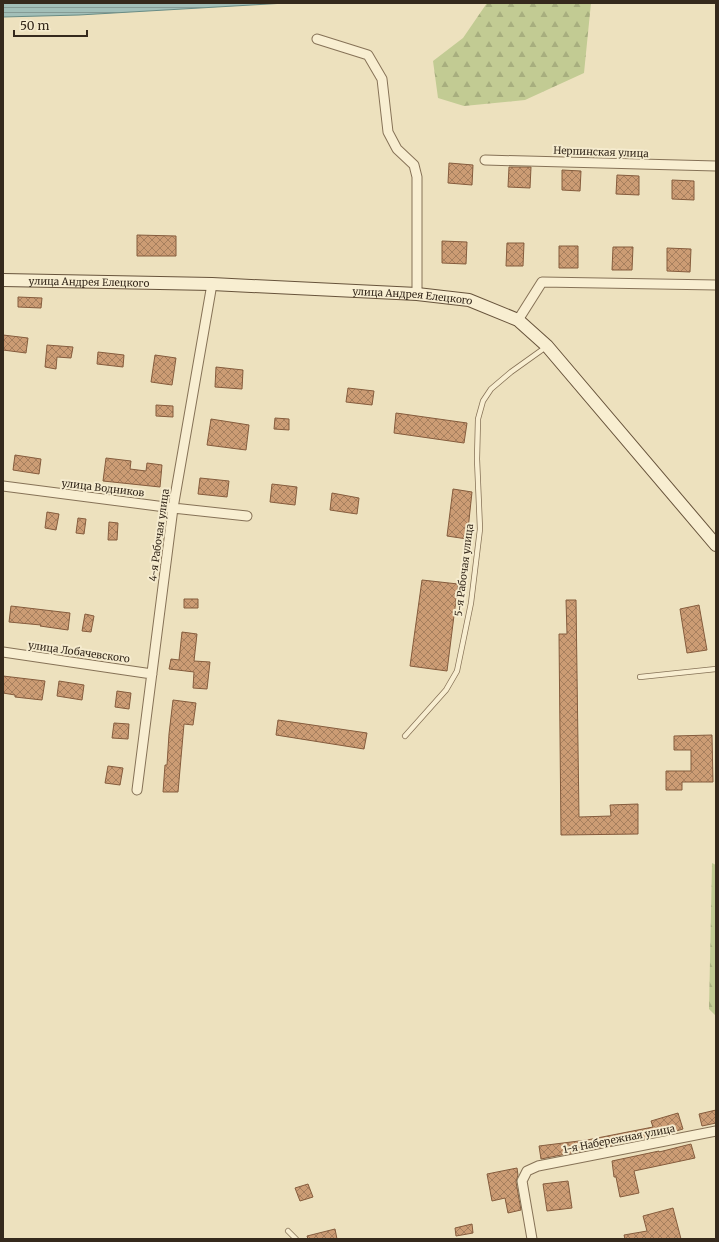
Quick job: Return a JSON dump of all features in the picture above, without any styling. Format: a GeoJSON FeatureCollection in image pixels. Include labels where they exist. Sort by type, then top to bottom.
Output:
{"type":"FeatureCollection","features":[{"type":"Feature","properties":{"kind":"main road","name":"улица Андрея Елецкого"},"geometry":{"type":"LineString","coordinates":[[3,280],[212,284],[417,294],[469,300],[518,320],[547,346],[716,545]]}},
{"type":"Feature","properties":{"kind":"street"},"geometry":{"type":"LineString","coordinates":[[317,39],[368,55],[382,79],[388,132],[397,149],[414,165],[417,177],[417,294]]}},
{"type":"Feature","properties":{"kind":"street","name":"Нерпинская улица"},"geometry":{"type":"LineString","coordinates":[[485,160],[716,166]]}},
{"type":"Feature","properties":{"kind":"street"},"geometry":{"type":"LineString","coordinates":[[518,320],[542,282],[716,285]]}},
{"type":"Feature","properties":{"kind":"street","name":"4-я Рабочая улица"},"geometry":{"type":"LineString","coordinates":[[137,790],[173,508],[212,284]]}},
{"type":"Feature","properties":{"kind":"street","name":"улица Водников"},"geometry":{"type":"LineString","coordinates":[[3,486],[247,516]]}},
{"type":"Feature","properties":{"kind":"street","name":"улица Лобачевского"},"geometry":{"type":"LineString","coordinates":[[3,652],[152,674]]}},
{"type":"Feature","properties":{"kind":"street","name":"1-я Набережная улица"},"geometry":{"type":"LineString","coordinates":[[532,1239],[522,1181],[527,1171],[538,1166],[716,1131]]}},
{"type":"Feature","properties":{"kind":"lane","name":"5-я Рабочая улица"},"geometry":{"type":"LineString","coordinates":[[405,736],[446,690],[457,670],[471,603],[480,529],[477,443],[478,419],[483,401],[491,388],[547,346]]}},
{"type":"Feature","properties":{"kind":"lane"},"geometry":{"type":"LineString","coordinates":[[640,677],[716,669]]}},
{"type":"Feature","properties":{"kind":"lane"},"geometry":{"type":"LineString","coordinates":[[288,1231],[296,1239]]}},
{"type":"Feature","properties":{"kind":"green space"},"geometry":{"type":"Polygon","coordinates":[[[487,3],[591,3],[584,73],[525,100],[464,106],[438,98],[433,61],[463,38],[487,3]]]}},
{"type":"Feature","properties":{"kind":"green space"},"geometry":{"type":"Polygon","coordinates":[[[712,863],[716,865],[716,1016],[709,1009],[712,863]]]}},
{"type":"Feature","properties":{"kind":"water"},"geometry":{"type":"Polygon","coordinates":[[[3,3],[286,3],[79,15],[3,17],[3,3]]]}},
{"type":"Feature","properties":{"kind":"building"},"geometry":{"type":"Polygon","coordinates":[[[449,163],[473,165],[472,185],[448,183],[449,163]]]}},
{"type":"Feature","properties":{"kind":"building"},"geometry":{"type":"Polygon","coordinates":[[[509,167],[531,167],[530,188],[508,187],[509,167]]]}},
{"type":"Feature","properties":{"kind":"building"},"geometry":{"type":"Polygon","coordinates":[[[562,170],[581,171],[580,191],[562,190],[562,170]]]}},
{"type":"Feature","properties":{"kind":"building"},"geometry":{"type":"Polygon","coordinates":[[[617,175],[639,176],[639,195],[616,194],[617,175]]]}},
{"type":"Feature","properties":{"kind":"building"},"geometry":{"type":"Polygon","coordinates":[[[672,180],[694,181],[694,200],[672,199],[672,180]]]}},
{"type":"Feature","properties":{"kind":"building"},"geometry":{"type":"Polygon","coordinates":[[[137,235],[176,236],[176,256],[137,256],[137,235]]]}},
{"type":"Feature","properties":{"kind":"building"},"geometry":{"type":"Polygon","coordinates":[[[442,241],[467,242],[466,264],[442,263],[442,241]]]}},
{"type":"Feature","properties":{"kind":"building"},"geometry":{"type":"Polygon","coordinates":[[[507,243],[524,243],[523,266],[506,266],[507,243]]]}},
{"type":"Feature","properties":{"kind":"building"},"geometry":{"type":"Polygon","coordinates":[[[559,246],[578,246],[578,268],[559,268],[559,246]]]}},
{"type":"Feature","properties":{"kind":"building"},"geometry":{"type":"Polygon","coordinates":[[[613,247],[633,247],[632,270],[612,270],[613,247]]]}},
{"type":"Feature","properties":{"kind":"building"},"geometry":{"type":"Polygon","coordinates":[[[667,248],[691,249],[690,272],[667,271],[667,248]]]}},
{"type":"Feature","properties":{"kind":"building"},"geometry":{"type":"Polygon","coordinates":[[[18,297],[42,298],[41,308],[18,307],[18,297]]]}},
{"type":"Feature","properties":{"kind":"building"},"geometry":{"type":"Polygon","coordinates":[[[3,335],[28,338],[26,353],[3,350],[3,335]]]}},
{"type":"Feature","properties":{"kind":"building"},"geometry":{"type":"Polygon","coordinates":[[[47,345],[73,347],[71,358],[57,357],[56,369],[45,367],[47,345]]]}},
{"type":"Feature","properties":{"kind":"building"},"geometry":{"type":"Polygon","coordinates":[[[98,352],[124,355],[123,367],[97,364],[98,352]]]}},
{"type":"Feature","properties":{"kind":"building"},"geometry":{"type":"Polygon","coordinates":[[[155,355],[176,358],[172,385],[151,382],[155,355]]]}},
{"type":"Feature","properties":{"kind":"building"},"geometry":{"type":"Polygon","coordinates":[[[216,367],[243,370],[242,389],[215,387],[216,367]]]}},
{"type":"Feature","properties":{"kind":"building"},"geometry":{"type":"Polygon","coordinates":[[[348,388],[374,391],[372,405],[346,402],[348,388]]]}},
{"type":"Feature","properties":{"kind":"building"},"geometry":{"type":"Polygon","coordinates":[[[156,405],[173,406],[173,417],[156,416],[156,405]]]}},
{"type":"Feature","properties":{"kind":"building"},"geometry":{"type":"Polygon","coordinates":[[[396,413],[467,423],[464,443],[394,433],[396,413]]]}},
{"type":"Feature","properties":{"kind":"building"},"geometry":{"type":"Polygon","coordinates":[[[275,418],[289,419],[289,430],[274,429],[275,418]]]}},
{"type":"Feature","properties":{"kind":"building"},"geometry":{"type":"Polygon","coordinates":[[[211,419],[249,425],[246,450],[207,445],[211,419]]]}},
{"type":"Feature","properties":{"kind":"building"},"geometry":{"type":"Polygon","coordinates":[[[15,455],[41,459],[39,474],[13,470],[15,455]]]}},
{"type":"Feature","properties":{"kind":"building"},"geometry":{"type":"Polygon","coordinates":[[[106,458],[131,461],[130,469],[146,471],[147,463],[162,465],[160,487],[103,481],[106,458]]]}},
{"type":"Feature","properties":{"kind":"building"},"geometry":{"type":"Polygon","coordinates":[[[200,478],[229,481],[227,497],[198,494],[200,478]]]}},
{"type":"Feature","properties":{"kind":"building"},"geometry":{"type":"Polygon","coordinates":[[[272,484],[297,487],[295,505],[270,502],[272,484]]]}},
{"type":"Feature","properties":{"kind":"building"},"geometry":{"type":"Polygon","coordinates":[[[453,489],[472,492],[467,539],[447,536],[453,489]]]}},
{"type":"Feature","properties":{"kind":"building"},"geometry":{"type":"Polygon","coordinates":[[[332,493],[359,498],[357,514],[330,510],[332,493]]]}},
{"type":"Feature","properties":{"kind":"building"},"geometry":{"type":"Polygon","coordinates":[[[47,512],[59,514],[56,530],[45,528],[47,512]]]}},
{"type":"Feature","properties":{"kind":"building"},"geometry":{"type":"Polygon","coordinates":[[[78,518],[86,519],[84,534],[76,533],[78,518]]]}},
{"type":"Feature","properties":{"kind":"building"},"geometry":{"type":"Polygon","coordinates":[[[109,522],[118,523],[117,540],[108,540],[109,522]]]}},
{"type":"Feature","properties":{"kind":"building"},"geometry":{"type":"Polygon","coordinates":[[[422,580],[458,584],[447,671],[410,666],[422,580]]]}},
{"type":"Feature","properties":{"kind":"building"},"geometry":{"type":"Polygon","coordinates":[[[184,599],[198,599],[198,608],[184,608],[184,599]]]}},
{"type":"Feature","properties":{"kind":"building"},"geometry":{"type":"Polygon","coordinates":[[[566,600],[576,600],[579,817],[611,816],[610,805],[638,804],[638,834],[561,835],[559,634],[567,634],[566,600]]]}},
{"type":"Feature","properties":{"kind":"building"},"geometry":{"type":"Polygon","coordinates":[[[699,605],[707,650],[687,653],[680,609],[699,605]]]}},
{"type":"Feature","properties":{"kind":"building"},"geometry":{"type":"Polygon","coordinates":[[[11,606],[70,613],[68,630],[40,626],[41,625],[9,622],[11,606]]]}},
{"type":"Feature","properties":{"kind":"building"},"geometry":{"type":"Polygon","coordinates":[[[85,614],[94,616],[91,632],[82,631],[85,614]]]}},
{"type":"Feature","properties":{"kind":"building"},"geometry":{"type":"Polygon","coordinates":[[[182,632],[197,634],[194,661],[210,662],[207,689],[193,688],[194,672],[169,669],[171,659],[179,660],[182,632]]]}},
{"type":"Feature","properties":{"kind":"building"},"geometry":{"type":"Polygon","coordinates":[[[3,676],[45,681],[42,700],[15,697],[15,695],[3,693],[3,676]]]}},
{"type":"Feature","properties":{"kind":"building"},"geometry":{"type":"Polygon","coordinates":[[[59,681],[84,685],[82,700],[57,696],[59,681]]]}},
{"type":"Feature","properties":{"kind":"building"},"geometry":{"type":"Polygon","coordinates":[[[117,691],[131,693],[129,709],[115,707],[117,691]]]}},
{"type":"Feature","properties":{"kind":"building"},"geometry":{"type":"Polygon","coordinates":[[[173,700],[196,703],[193,725],[184,724],[178,792],[163,792],[165,765],[167,765],[173,700]]]}},
{"type":"Feature","properties":{"kind":"building"},"geometry":{"type":"Polygon","coordinates":[[[278,720],[367,733],[364,749],[276,735],[278,720]]]}},
{"type":"Feature","properties":{"kind":"building"},"geometry":{"type":"Polygon","coordinates":[[[114,723],[129,724],[128,739],[112,738],[114,723]]]}},
{"type":"Feature","properties":{"kind":"building"},"geometry":{"type":"Polygon","coordinates":[[[712,735],[713,782],[682,782],[682,790],[666,790],[666,771],[691,771],[691,750],[674,750],[674,736],[712,735]]]}},
{"type":"Feature","properties":{"kind":"building"},"geometry":{"type":"Polygon","coordinates":[[[108,766],[123,768],[120,785],[105,783],[108,766]]]}},
{"type":"Feature","properties":{"kind":"building"},"geometry":{"type":"Polygon","coordinates":[[[716,1110],[716,1123],[702,1126],[699,1114],[716,1110]]]}},
{"type":"Feature","properties":{"kind":"building"},"geometry":{"type":"Polygon","coordinates":[[[678,1113],[683,1129],[663,1135],[541,1159],[539,1146],[587,1140],[653,1127],[651,1121],[678,1113]]]}},
{"type":"Feature","properties":{"kind":"building"},"geometry":{"type":"Polygon","coordinates":[[[691,1144],[695,1158],[634,1171],[639,1193],[620,1197],[616,1177],[614,1177],[612,1161],[691,1144]]]}},
{"type":"Feature","properties":{"kind":"building"},"geometry":{"type":"Polygon","coordinates":[[[517,1168],[518,1175],[516,1182],[521,1210],[508,1213],[505,1198],[492,1201],[487,1174],[517,1168]]]}},
{"type":"Feature","properties":{"kind":"building"},"geometry":{"type":"Polygon","coordinates":[[[568,1181],[572,1208],[547,1211],[543,1184],[568,1181]]]}},
{"type":"Feature","properties":{"kind":"building"},"geometry":{"type":"Polygon","coordinates":[[[308,1184],[313,1197],[300,1201],[295,1188],[308,1184]]]}},
{"type":"Feature","properties":{"kind":"building"},"geometry":{"type":"Polygon","coordinates":[[[673,1208],[681,1239],[625,1239],[624,1235],[647,1231],[643,1216],[673,1208]]]}},
{"type":"Feature","properties":{"kind":"building"},"geometry":{"type":"Polygon","coordinates":[[[472,1224],[473,1233],[456,1236],[455,1228],[472,1224]]]}},
{"type":"Feature","properties":{"kind":"building"},"geometry":{"type":"Polygon","coordinates":[[[335,1229],[337,1239],[308,1239],[307,1236],[335,1229]]]}}]}
